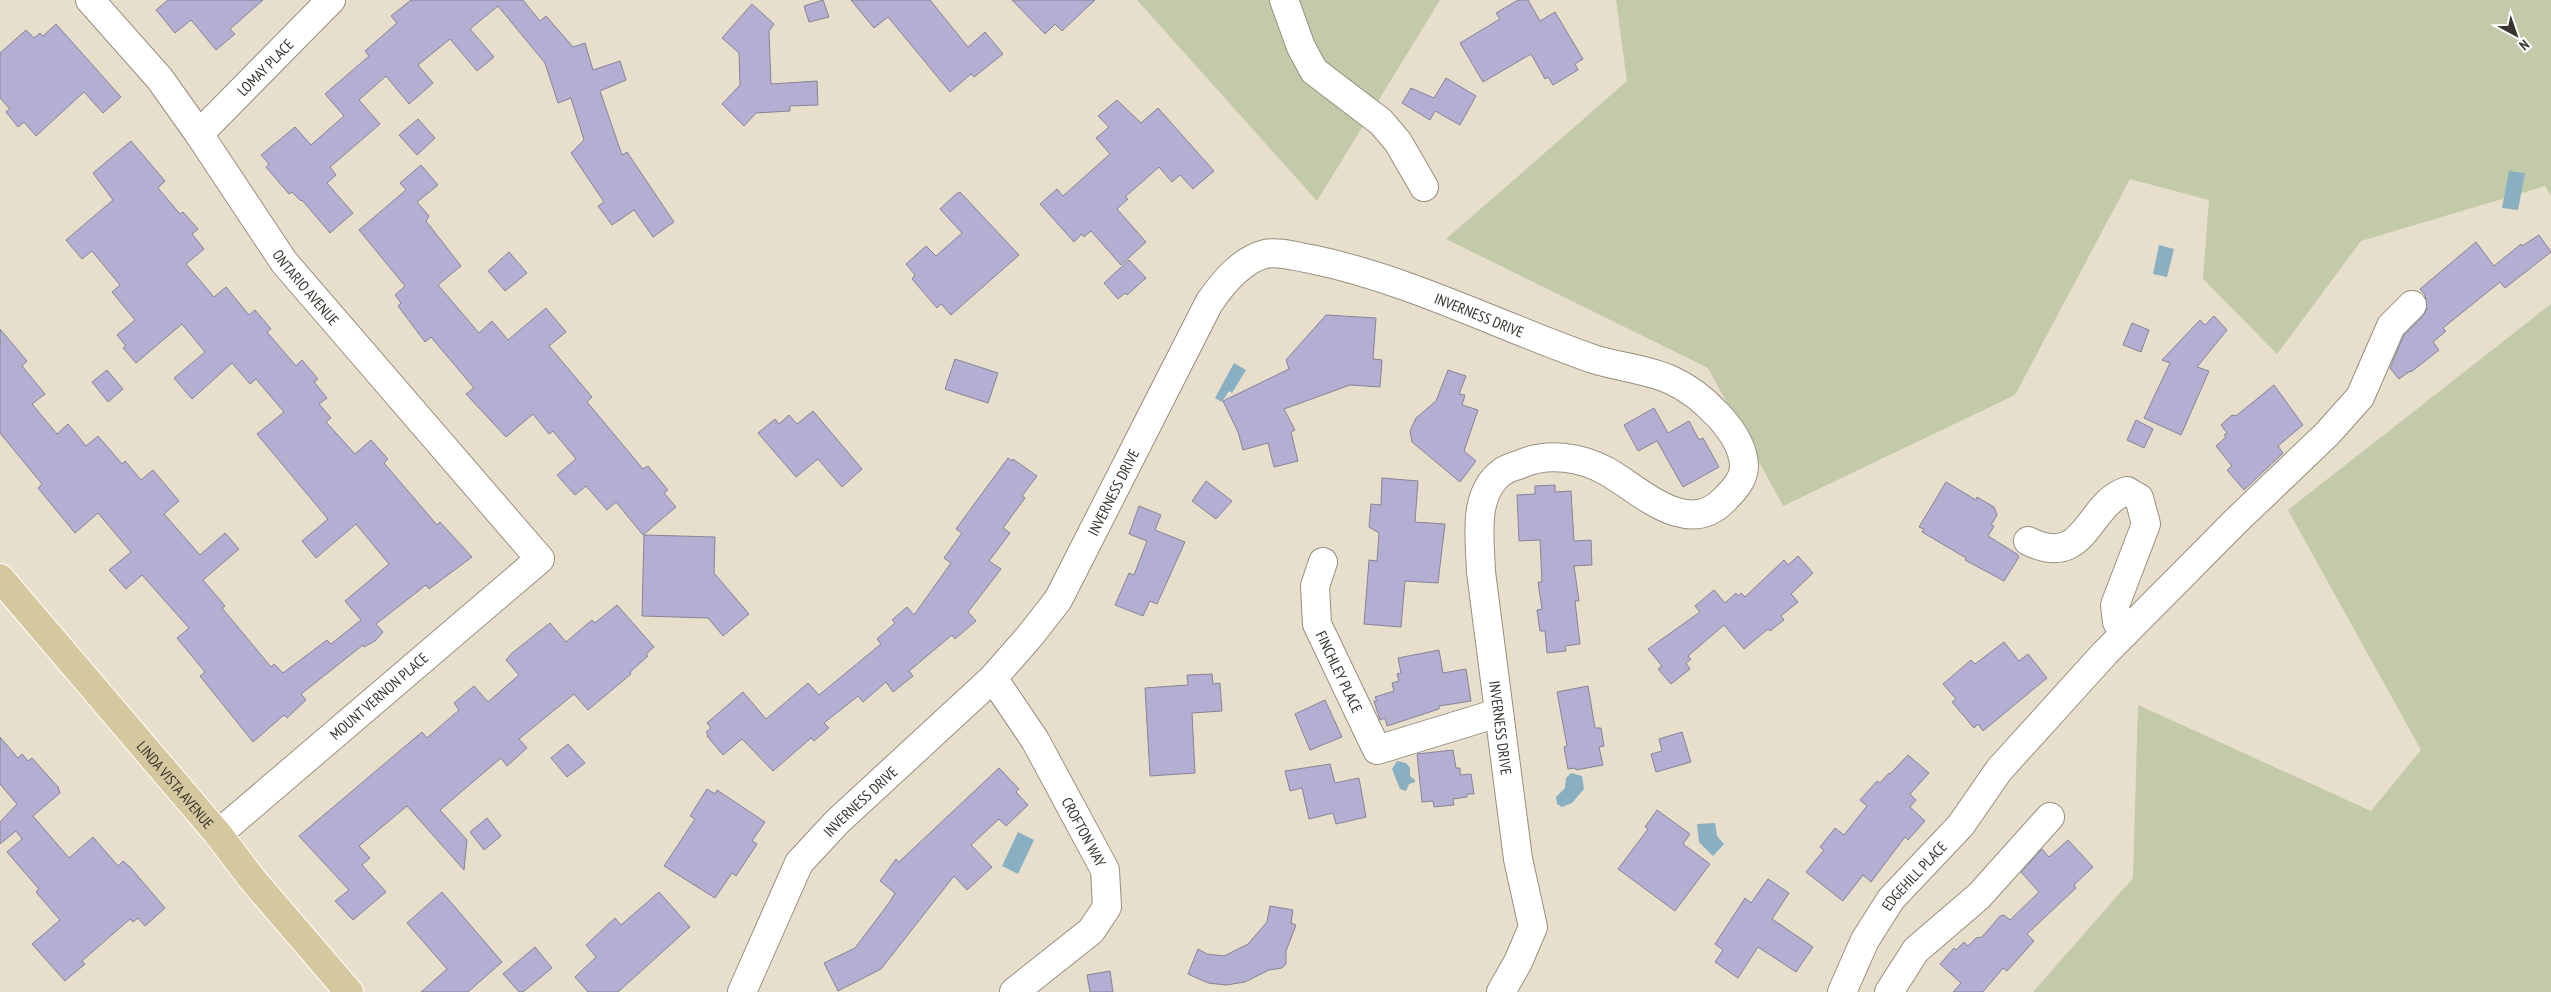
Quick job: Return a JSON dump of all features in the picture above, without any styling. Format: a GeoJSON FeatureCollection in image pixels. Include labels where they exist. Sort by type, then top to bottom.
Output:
{"type":"FeatureCollection","features":[{"type":"Feature","properties":{"kind":"main road","name":"LINDA VISTA AVENUE"},"geometry":{"type":"LineString","coordinates":[[0,578],[218,834],[252,879],[349,992]]}},
{"type":"Feature","properties":{"kind":"street","name":"ONTARIO AVENUE"},"geometry":{"type":"LineString","coordinates":[[90,0],[160,79],[284,262],[540,559]]}},
{"type":"Feature","properties":{"kind":"street","name":"LOMAY PLACE"},"geometry":{"type":"LineString","coordinates":[[199,134],[331,0]]}},
{"type":"Feature","properties":{"kind":"street"},"geometry":{"type":"LineString","coordinates":[[1284,0],[1301,47],[1314,71],[1382,122],[1398,142],[1424,187]]}},
{"type":"Feature","properties":{"kind":"street","name":"INVERNESS DRIVE"},"geometry":{"type":"LineString","coordinates":[[742,992],[798,863],[843,816],[993,678],[1030,637],[1058,600],[1209,303],[1222,285],[1246,264],[1266,254],[1296,256],[1339,265],[1405,287],[1595,359],[1672,380],[1711,408],[1723,420],[1737,440],[1744,466],[1738,486],[1719,506],[1694,515],[1673,512],[1641,495],[1606,471],[1566,457],[1537,457],[1502,471],[1484,493],[1480,526],[1481,572],[1518,859],[1532,927],[1518,962],[1501,992]]}},
{"type":"Feature","properties":{"kind":"street","name":"EDGEHILL PLACE"},"geometry":{"type":"LineString","coordinates":[[1842,992],[1865,940],[1891,899],[1961,825],[1999,770],[2124,634],[2238,519],[2326,434],[2360,397],[2391,326],[2412,305]]}},
{"type":"Feature","properties":{"kind":"street"},"geometry":{"type":"LineString","coordinates":[[2028,541],[2038,546],[2055,548],[2074,543],[2085,533],[2117,494],[2127,491],[2139,498],[2146,524],[2115,605],[2117,622],[2124,634]]}},
{"type":"Feature","properties":{"kind":"street","name":"MOUNT VERNON PLACE"},"geometry":{"type":"LineString","coordinates":[[218,834],[540,559]]}},
{"type":"Feature","properties":{"kind":"street","name":"FINCHLEY PLACE"},"geometry":{"type":"LineString","coordinates":[[1323,562],[1315,586],[1317,624],[1377,750],[1498,713]]}},
{"type":"Feature","properties":{"kind":"street","name":"CROFTON WAY"},"geometry":{"type":"LineString","coordinates":[[993,678],[1035,740],[1105,870],[1107,907],[1091,931],[1014,992]]}},
{"type":"Feature","properties":{"kind":"street"},"geometry":{"type":"LineString","coordinates":[[1889,992],[1916,950],[1979,896],[2050,817]]}},
{"type":"Feature","properties":{"kind":"green space"},"geometry":{"type":"Polygon","coordinates":[[[1137,0],[1440,0],[1317,201],[1137,0]]]}},
{"type":"Feature","properties":{"kind":"green space"},"geometry":{"type":"Polygon","coordinates":[[[1616,0],[2551,0],[2551,196],[2545,186],[2361,241],[2277,354],[2203,279],[2209,200],[2130,179],[2015,395],[1783,506],[1708,368],[1446,239],[1627,81],[1616,0]]]}},
{"type":"Feature","properties":{"kind":"green space"},"geometry":{"type":"Polygon","coordinates":[[[2551,304],[2551,992],[2033,992],[2133,878],[2138,705],[2371,811],[2421,750],[2288,510],[2551,304]]]}},
{"type":"Feature","properties":{"kind":"water"},"geometry":{"type":"Polygon","coordinates":[[[2509,171],[2525,173],[2518,210],[2502,208],[2509,171]]]}},
{"type":"Feature","properties":{"kind":"water"},"geometry":{"type":"Polygon","coordinates":[[[2159,245],[2174,249],[2167,277],[2153,274],[2159,245]]]}},
{"type":"Feature","properties":{"kind":"water"},"geometry":{"type":"Polygon","coordinates":[[[1234,363],[1246,370],[1232,393],[1229,391],[1222,402],[1215,398],[1234,363]]]}},
{"type":"Feature","properties":{"kind":"water"},"geometry":{"type":"Polygon","coordinates":[[[1397,761],[1406,763],[1410,768],[1410,776],[1415,780],[1415,782],[1409,784],[1406,791],[1400,789],[1392,769],[1397,761]]]}},
{"type":"Feature","properties":{"kind":"water"},"geometry":{"type":"Polygon","coordinates":[[[1571,773],[1582,776],[1584,789],[1572,803],[1562,807],[1557,804],[1556,797],[1565,788],[1566,778],[1571,773]]]}},
{"type":"Feature","properties":{"kind":"water"},"geometry":{"type":"Polygon","coordinates":[[[1715,823],[1717,836],[1724,844],[1713,856],[1699,842],[1697,824],[1715,823]]]}},
{"type":"Feature","properties":{"kind":"water"},"geometry":{"type":"Polygon","coordinates":[[[1018,832],[1034,840],[1018,874],[1002,866],[1018,832]]]}},
{"type":"Feature","properties":{"kind":"building"},"geometry":{"type":"Polygon","coordinates":[[[168,0],[263,0],[230,29],[235,34],[216,50],[191,20],[175,33],[156,10],[168,0]]]}},
{"type":"Feature","properties":{"kind":"building"},"geometry":{"type":"Polygon","coordinates":[[[411,0],[523,0],[540,21],[546,16],[573,47],[585,43],[593,70],[620,61],[626,80],[600,91],[622,155],[627,152],[674,222],[653,237],[634,210],[612,225],[598,206],[604,202],[571,153],[584,140],[571,98],[558,103],[545,63],[498,6],[470,29],[494,57],[477,71],[450,39],[418,65],[433,83],[409,104],[386,76],[359,100],[380,124],[330,167],[336,175],[327,183],[353,213],[330,233],[302,200],[292,192],[289,194],[266,167],[269,164],[261,155],[295,127],[311,145],[344,116],[325,94],[369,56],[365,51],[397,23],[391,16],[411,0]]]}},
{"type":"Feature","properties":{"kind":"building"},"geometry":{"type":"Polygon","coordinates":[[[823,0],[829,17],[809,22],[804,6],[823,0]]]}},
{"type":"Feature","properties":{"kind":"building"},"geometry":{"type":"Polygon","coordinates":[[[851,0],[930,0],[968,47],[985,32],[1003,54],[974,77],[971,74],[950,92],[888,17],[874,28],[851,0]]]}},
{"type":"Feature","properties":{"kind":"building"},"geometry":{"type":"Polygon","coordinates":[[[1012,0],[1095,0],[1062,31],[1055,24],[1045,34],[1012,0]]]}},
{"type":"Feature","properties":{"kind":"building"},"geometry":{"type":"Polygon","coordinates":[[[1518,0],[1528,0],[1540,21],[1555,12],[1583,59],[1575,64],[1578,70],[1553,85],[1548,77],[1545,79],[1531,54],[1483,82],[1460,43],[1500,19],[1496,13],[1518,0]]]}},
{"type":"Feature","properties":{"kind":"building"},"geometry":{"type":"Polygon","coordinates":[[[752,4],[774,24],[769,31],[771,84],[817,81],[818,105],[790,106],[790,111],[756,113],[744,126],[722,104],[740,85],[739,53],[722,38],[752,4]]]}},
{"type":"Feature","properties":{"kind":"building"},"geometry":{"type":"Polygon","coordinates":[[[56,24],[121,97],[103,113],[84,92],[36,136],[24,122],[18,127],[6,112],[10,109],[0,98],[0,53],[26,30],[34,38],[40,33],[43,36],[56,24]]]}},
{"type":"Feature","properties":{"kind":"building"},"geometry":{"type":"Polygon","coordinates":[[[1446,78],[1476,96],[1460,125],[1435,111],[1430,120],[1402,103],[1411,88],[1434,98],[1446,78]]]}},
{"type":"Feature","properties":{"kind":"building"},"geometry":{"type":"Polygon","coordinates":[[[1117,100],[1141,123],[1158,108],[1214,171],[1193,189],[1180,175],[1172,182],[1159,167],[1125,197],[1128,199],[1117,209],[1146,242],[1121,265],[1091,231],[1084,237],[1082,234],[1074,242],[1040,204],[1057,189],[1063,196],[1110,154],[1096,138],[1109,127],[1098,116],[1117,100]]]}},
{"type":"Feature","properties":{"kind":"building"},"geometry":{"type":"Polygon","coordinates":[[[418,119],[435,138],[417,155],[399,135],[418,119]]]}},
{"type":"Feature","properties":{"kind":"building"},"geometry":{"type":"Polygon","coordinates":[[[131,141],[165,181],[158,188],[180,214],[183,212],[198,229],[192,234],[204,249],[186,264],[214,297],[226,287],[249,315],[255,310],[271,329],[267,332],[296,366],[302,360],[318,379],[314,382],[327,398],[319,404],[331,418],[326,422],[355,454],[371,440],[388,459],[384,463],[437,525],[440,522],[472,557],[429,589],[426,585],[376,624],[383,632],[375,641],[364,647],[363,645],[301,694],[306,700],[287,718],[284,715],[253,742],[200,676],[205,672],[177,638],[189,628],[142,575],[126,589],[109,570],[131,552],[98,513],[75,533],[38,488],[42,484],[0,433],[0,329],[27,361],[22,366],[45,394],[32,404],[57,434],[68,424],[86,446],[98,436],[122,464],[125,461],[141,480],[153,470],[179,501],[164,514],[200,555],[225,533],[239,549],[203,580],[225,606],[222,608],[271,667],[274,664],[283,673],[327,640],[331,644],[361,620],[345,601],[389,564],[356,524],[316,558],[302,541],[328,519],[257,434],[284,412],[256,379],[250,384],[232,363],[192,399],[174,378],[205,352],[182,324],[136,363],[123,348],[126,346],[117,335],[135,320],[112,292],[120,285],[92,251],[82,259],[66,240],[113,200],[93,173],[131,141]]]}},
{"type":"Feature","properties":{"kind":"building"},"geometry":{"type":"Polygon","coordinates":[[[421,165],[438,185],[417,202],[429,216],[426,221],[461,266],[438,285],[479,333],[492,321],[508,340],[546,308],[566,332],[549,346],[592,397],[587,402],[643,469],[648,466],[668,490],[664,493],[676,507],[643,535],[616,502],[607,510],[586,486],[575,495],[557,475],[576,459],[553,431],[549,434],[533,414],[506,437],[466,394],[474,388],[431,337],[425,342],[398,306],[401,303],[395,295],[405,286],[359,230],[406,190],[400,183],[421,165]]]}},
{"type":"Feature","properties":{"kind":"building"},"geometry":{"type":"Polygon","coordinates":[[[960,192],[1019,255],[951,315],[941,304],[937,308],[912,279],[915,275],[906,264],[926,246],[936,256],[962,233],[940,209],[960,192]]]}},
{"type":"Feature","properties":{"kind":"building"},"geometry":{"type":"Polygon","coordinates":[[[2539,235],[2551,252],[2505,288],[2500,282],[2443,328],[2446,331],[2433,342],[2439,350],[2399,379],[2390,368],[2404,335],[2423,316],[2427,309],[2425,295],[2420,289],[2476,242],[2494,266],[2521,244],[2522,246],[2539,235]]]}},
{"type":"Feature","properties":{"kind":"building"},"geometry":{"type":"Polygon","coordinates":[[[509,252],[527,273],[505,291],[488,271],[509,252]]]}},
{"type":"Feature","properties":{"kind":"building"},"geometry":{"type":"Polygon","coordinates":[[[1129,260],[1146,278],[1127,295],[1125,293],[1118,299],[1104,283],[1129,260]]]}},
{"type":"Feature","properties":{"kind":"building"},"geometry":{"type":"Polygon","coordinates":[[[1326,315],[1376,318],[1373,359],[1382,360],[1380,387],[1350,385],[1284,409],[1295,430],[1291,432],[1298,461],[1274,467],[1268,443],[1243,450],[1238,432],[1223,401],[1289,369],[1286,360],[1326,315]]]}},
{"type":"Feature","properties":{"kind":"building"},"geometry":{"type":"Polygon","coordinates":[[[2214,316],[2227,330],[2197,367],[2209,371],[2181,435],[2144,418],[2170,363],[2162,360],[2200,320],[2205,325],[2214,316]]]}},
{"type":"Feature","properties":{"kind":"building"},"geometry":{"type":"Polygon","coordinates":[[[2132,323],[2149,330],[2141,352],[2123,345],[2132,323]]]}},
{"type":"Feature","properties":{"kind":"building"},"geometry":{"type":"Polygon","coordinates":[[[955,359],[998,373],[988,403],[945,389],[955,359]]]}},
{"type":"Feature","properties":{"kind":"building"},"geometry":{"type":"Polygon","coordinates":[[[107,370],[123,389],[108,402],[92,382],[107,370]]]}},
{"type":"Feature","properties":{"kind":"building"},"geometry":{"type":"Polygon","coordinates":[[[1448,370],[1466,376],[1459,394],[1465,395],[1462,405],[1478,410],[1464,451],[1476,461],[1460,482],[1412,442],[1410,431],[1416,418],[1436,401],[1448,370]]]}},
{"type":"Feature","properties":{"kind":"building"},"geometry":{"type":"Polygon","coordinates":[[[2274,385],[2303,425],[2278,446],[2283,453],[2244,490],[2227,470],[2232,466],[2216,446],[2226,437],[2224,435],[2227,433],[2221,425],[2232,415],[2236,416],[2274,385]]]}},
{"type":"Feature","properties":{"kind":"building"},"geometry":{"type":"Polygon","coordinates":[[[1654,408],[1668,433],[1689,421],[1699,440],[1703,438],[1719,467],[1683,487],[1657,441],[1638,451],[1624,425],[1654,408]]]}},
{"type":"Feature","properties":{"kind":"building"},"geometry":{"type":"Polygon","coordinates":[[[813,411],[862,469],[842,487],[818,459],[796,477],[758,433],[775,419],[779,424],[789,415],[797,424],[813,411]]]}},
{"type":"Feature","properties":{"kind":"building"},"geometry":{"type":"Polygon","coordinates":[[[2136,420],[2153,429],[2144,448],[2127,440],[2136,420]]]}},
{"type":"Feature","properties":{"kind":"building"},"geometry":{"type":"Polygon","coordinates":[[[1008,458],[1012,461],[1013,459],[1037,476],[1022,496],[1025,498],[1003,528],[1010,533],[989,561],[1001,569],[968,612],[976,621],[955,639],[952,635],[909,671],[913,676],[893,692],[886,682],[863,702],[858,696],[824,723],[829,728],[814,741],[811,738],[773,771],[742,739],[723,755],[707,736],[706,732],[711,728],[707,723],[743,692],[766,719],[808,683],[819,695],[881,644],[877,639],[895,623],[892,620],[907,607],[914,615],[951,563],[944,558],[962,533],[956,529],[1008,458]]]}},
{"type":"Feature","properties":{"kind":"building"},"geometry":{"type":"Polygon","coordinates":[[[1382,478],[1418,481],[1415,522],[1445,524],[1438,583],[1405,581],[1401,627],[1364,624],[1369,560],[1377,561],[1379,533],[1369,527],[1371,504],[1381,505],[1382,478]]]}},
{"type":"Feature","properties":{"kind":"building"},"geometry":{"type":"Polygon","coordinates":[[[1206,481],[1232,501],[1216,519],[1192,501],[1206,481]]]}},
{"type":"Feature","properties":{"kind":"building"},"geometry":{"type":"Polygon","coordinates":[[[1946,482],[1976,500],[1977,497],[1994,507],[1997,515],[1991,525],[1994,526],[1988,536],[2019,557],[2004,581],[1965,560],[1966,558],[1922,532],[1924,529],[1919,527],[1946,482]]]}},
{"type":"Feature","properties":{"kind":"building"},"geometry":{"type":"Polygon","coordinates":[[[1555,485],[1555,492],[1571,491],[1574,541],[1591,540],[1592,565],[1574,566],[1579,601],[1575,601],[1580,644],[1565,646],[1566,651],[1547,653],[1545,631],[1540,631],[1537,610],[1542,609],[1538,582],[1542,582],[1540,540],[1519,541],[1517,495],[1535,494],[1535,486],[1555,485]]]}},
{"type":"Feature","properties":{"kind":"building"},"geometry":{"type":"Polygon","coordinates":[[[1139,506],[1161,515],[1155,530],[1185,542],[1157,604],[1150,601],[1143,616],[1115,605],[1129,573],[1134,575],[1147,541],[1129,534],[1139,506]]]}},
{"type":"Feature","properties":{"kind":"building"},"geometry":{"type":"Polygon","coordinates":[[[644,535],[715,537],[714,573],[749,614],[723,636],[708,618],[642,616],[644,535]]]}},
{"type":"Feature","properties":{"kind":"building"},"geometry":{"type":"Polygon","coordinates":[[[1798,556],[1813,573],[1791,594],[1798,602],[1781,616],[1784,620],[1770,631],[1768,629],[1744,649],[1724,625],[1688,656],[1691,659],[1686,663],[1690,669],[1671,684],[1658,669],[1662,666],[1648,649],[1700,612],[1695,606],[1714,590],[1725,603],[1736,593],[1738,596],[1741,593],[1745,597],[1784,560],[1788,565],[1798,556]]]}},
{"type":"Feature","properties":{"kind":"building"},"geometry":{"type":"Polygon","coordinates":[[[617,605],[654,647],[646,654],[648,656],[630,672],[631,674],[588,710],[574,694],[519,739],[527,748],[507,766],[501,758],[440,810],[467,840],[464,870],[407,806],[359,846],[370,858],[362,865],[386,892],[353,920],[335,901],[349,890],[299,836],[422,732],[427,738],[459,710],[454,703],[474,686],[488,702],[519,675],[506,660],[550,623],[566,642],[592,620],[595,623],[617,605]]]}},
{"type":"Feature","properties":{"kind":"building"},"geometry":{"type":"Polygon","coordinates":[[[2004,642],[2019,661],[2028,654],[2047,678],[1983,731],[1978,724],[1974,728],[1952,702],[1956,699],[1943,684],[1971,660],[1975,664],[2004,642]]]}},
{"type":"Feature","properties":{"kind":"building"},"geometry":{"type":"Polygon","coordinates":[[[1439,650],[1443,673],[1466,669],[1471,701],[1439,706],[1439,709],[1387,726],[1385,718],[1380,720],[1374,701],[1377,701],[1375,697],[1394,691],[1392,683],[1399,681],[1397,674],[1401,673],[1398,658],[1439,650]]]}},
{"type":"Feature","properties":{"kind":"building"},"geometry":{"type":"Polygon","coordinates":[[[1212,674],[1213,684],[1220,683],[1222,711],[1192,713],[1195,773],[1150,776],[1145,688],[1188,685],[1187,675],[1212,674]]]}},
{"type":"Feature","properties":{"kind":"building"},"geometry":{"type":"Polygon","coordinates":[[[1588,686],[1595,728],[1601,728],[1604,746],[1599,747],[1603,765],[1576,770],[1575,768],[1568,769],[1564,747],[1567,746],[1557,692],[1588,686]]]}},
{"type":"Feature","properties":{"kind":"building"},"geometry":{"type":"Polygon","coordinates":[[[1325,700],[1342,737],[1310,750],[1295,714],[1325,700]]]}},
{"type":"Feature","properties":{"kind":"building"},"geometry":{"type":"Polygon","coordinates":[[[1682,732],[1691,762],[1656,772],[1651,754],[1662,751],[1659,739],[1682,732]]]}},
{"type":"Feature","properties":{"kind":"building"},"geometry":{"type":"Polygon","coordinates":[[[0,737],[18,758],[22,754],[28,761],[32,758],[58,787],[60,793],[33,816],[69,858],[93,837],[118,866],[123,861],[130,867],[165,908],[145,926],[138,918],[133,922],[130,919],[82,961],[85,964],[65,981],[32,944],[60,920],[36,892],[39,889],[7,852],[22,839],[16,831],[0,844],[0,822],[17,804],[0,784],[0,737]]]}},
{"type":"Feature","properties":{"kind":"building"},"geometry":{"type":"Polygon","coordinates":[[[568,744],[585,763],[567,777],[551,758],[568,744]]]}},
{"type":"Feature","properties":{"kind":"building"},"geometry":{"type":"Polygon","coordinates":[[[1453,750],[1456,768],[1460,768],[1460,775],[1471,774],[1474,794],[1467,794],[1467,797],[1453,799],[1454,805],[1434,807],[1433,801],[1422,802],[1417,754],[1453,750]]]}},
{"type":"Feature","properties":{"kind":"building"},"geometry":{"type":"Polygon","coordinates":[[[1908,755],[1929,773],[1910,794],[1916,800],[1910,807],[1925,821],[1908,840],[1905,837],[1871,882],[1863,875],[1843,901],[1806,872],[1824,850],[1820,847],[1835,828],[1844,835],[1867,806],[1860,800],[1877,781],[1880,783],[1908,755]]]}},
{"type":"Feature","properties":{"kind":"building"},"geometry":{"type":"Polygon","coordinates":[[[1330,764],[1335,783],[1359,778],[1366,817],[1336,824],[1333,813],[1309,819],[1302,788],[1290,791],[1285,771],[1330,764]]]}},
{"type":"Feature","properties":{"kind":"building"},"geometry":{"type":"Polygon","coordinates":[[[999,768],[1019,789],[1016,792],[1028,805],[1006,826],[999,819],[971,845],[992,867],[967,890],[954,876],[881,969],[838,991],[824,963],[855,948],[889,903],[895,893],[880,881],[896,859],[899,862],[999,768]]]}},
{"type":"Feature","properties":{"kind":"building"},"geometry":{"type":"Polygon","coordinates":[[[707,789],[715,794],[717,790],[765,822],[752,841],[757,844],[736,876],[732,873],[715,898],[664,866],[695,819],[690,816],[707,789]]]}},
{"type":"Feature","properties":{"kind":"building"},"geometry":{"type":"Polygon","coordinates":[[[1657,810],[1690,834],[1683,844],[1710,864],[1675,911],[1618,869],[1648,829],[1645,827],[1657,810]]]}},
{"type":"Feature","properties":{"kind":"building"},"geometry":{"type":"Polygon","coordinates":[[[487,818],[501,836],[484,850],[470,832],[487,818]]]}},
{"type":"Feature","properties":{"kind":"building"},"geometry":{"type":"Polygon","coordinates":[[[2068,840],[2093,867],[2074,885],[2076,888],[2027,934],[2034,941],[2007,971],[2003,968],[1983,992],[1953,992],[1961,983],[1940,964],[1954,948],[1956,950],[1964,942],[1968,946],[1976,938],[1982,937],[2000,916],[2004,915],[2010,920],[2039,892],[2021,872],[2042,849],[2049,857],[2068,840]]]}},
{"type":"Feature","properties":{"kind":"building"},"geometry":{"type":"Polygon","coordinates":[[[1768,879],[1789,893],[1772,919],[1813,947],[1796,972],[1758,947],[1738,978],[1715,962],[1723,950],[1715,944],[1745,898],[1751,903],[1768,879]]]}},
{"type":"Feature","properties":{"kind":"building"},"geometry":{"type":"Polygon","coordinates":[[[442,892],[502,962],[468,992],[421,992],[447,969],[407,923],[442,892]]]}},
{"type":"Feature","properties":{"kind":"building"},"geometry":{"type":"Polygon","coordinates":[[[659,892],[690,927],[618,992],[588,992],[575,977],[596,957],[586,945],[615,918],[621,925],[659,892]]]}},
{"type":"Feature","properties":{"kind":"building"},"geometry":{"type":"Polygon","coordinates":[[[1270,906],[1293,910],[1291,923],[1296,925],[1286,951],[1286,964],[1282,968],[1269,970],[1245,982],[1226,985],[1208,983],[1188,974],[1198,949],[1207,954],[1224,956],[1248,944],[1267,922],[1270,906]]]}},
{"type":"Feature","properties":{"kind":"building"},"geometry":{"type":"Polygon","coordinates":[[[535,947],[552,968],[523,992],[519,992],[503,974],[535,947]]]}},
{"type":"Feature","properties":{"kind":"building"},"geometry":{"type":"Polygon","coordinates":[[[1110,971],[1113,992],[1090,992],[1087,975],[1110,971]]]}}]}
